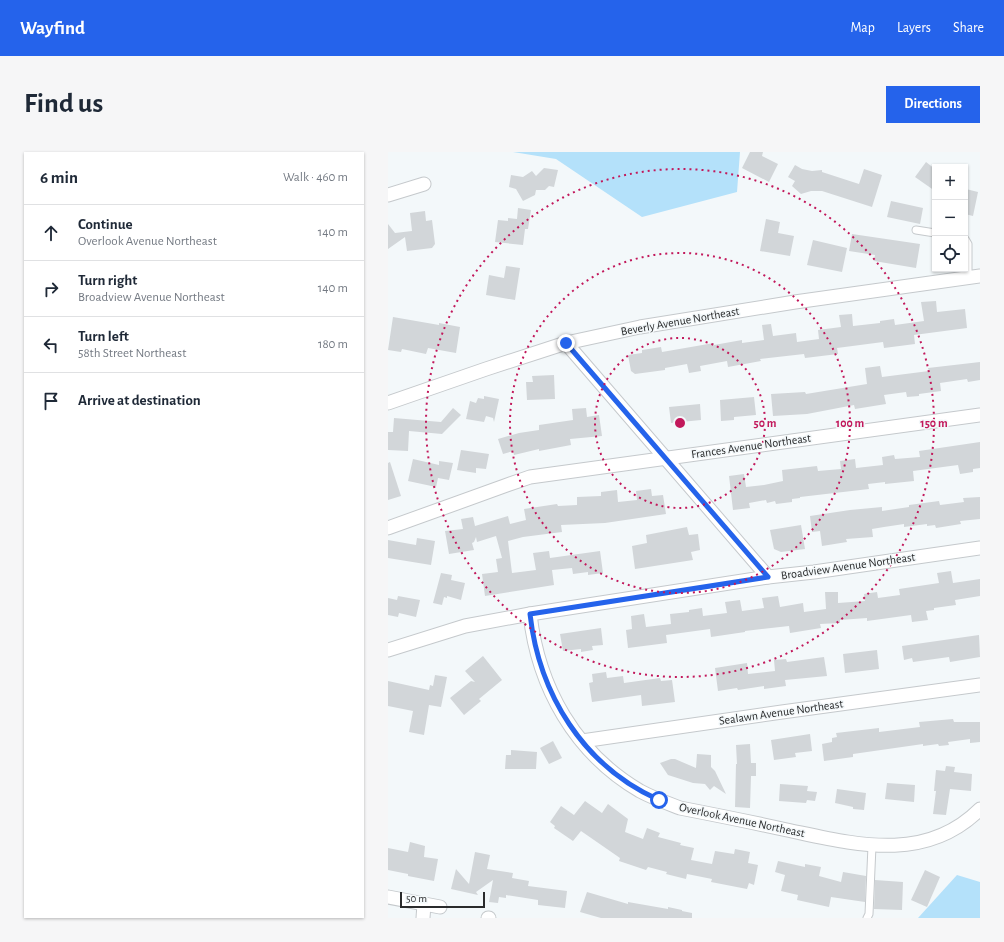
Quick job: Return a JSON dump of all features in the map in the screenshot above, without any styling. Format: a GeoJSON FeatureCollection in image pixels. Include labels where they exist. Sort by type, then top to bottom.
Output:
{"type":"FeatureCollection","features":[{"type":"Feature","properties":{"kind":"street"},"geometry":{"type":"LineString","coordinates":[[388,195],[424,184]]}},
{"type":"Feature","properties":{"kind":"street","name":"Beverly Avenue Northeast"},"geometry":{"type":"LineString","coordinates":[[388,403],[566,343],[648,326],[795,302],[974,277]]}},
{"type":"Feature","properties":{"kind":"street"},"geometry":{"type":"LineString","coordinates":[[566,343],[768,577]]}},
{"type":"Feature","properties":{"kind":"street","name":"Frances Avenue Northeast"},"geometry":{"type":"LineString","coordinates":[[388,528],[530,477],[980,415]]}},
{"type":"Feature","properties":{"kind":"street","name":"Broadview Avenue Northeast"},"geometry":{"type":"LineString","coordinates":[[388,650],[465,626],[530,614],[768,577],[814,572],[980,548]]}},
{"type":"Feature","properties":{"kind":"street","name":"Overlook Avenue Northeast"},"geometry":{"type":"LineString","coordinates":[[530,614],[540,664],[548,686],[564,717],[582,741],[600,760],[624,781],[642,792],[680,808],[849,843],[872,846],[900,845],[932,840],[947,834],[960,826],[980,809]]}},
{"type":"Feature","properties":{"kind":"street","name":"Sealawn Avenue Northeast"},"geometry":{"type":"LineString","coordinates":[[582,741],[980,685]]}},
{"type":"Feature","properties":{"kind":"street"},"geometry":{"type":"LineString","coordinates":[[388,897],[440,907]]}},
{"type":"Feature","properties":{"kind":"street"},"geometry":{"type":"LineString","coordinates":[[423,918],[424,904]]}},
{"type":"Feature","properties":{"kind":"lane"},"geometry":{"type":"LineString","coordinates":[[916,230],[932,233]]}},
{"type":"Feature","properties":{"kind":"lane"},"geometry":{"type":"LineString","coordinates":[[968,244],[974,277]]}},
{"type":"Feature","properties":{"kind":"lane"},"geometry":{"type":"LineString","coordinates":[[867,918],[869,914],[872,846]]}},
{"type":"Feature","properties":{"kind":"shaded area"},"geometry":{"type":"Polygon","coordinates":[[[513,152],[740,152],[737,192],[642,217],[556,159],[513,152]]]}},
{"type":"Feature","properties":{"kind":"shaded area"},"geometry":{"type":"Polygon","coordinates":[[[957,875],[980,882],[980,918],[918,918],[957,875]]]}},
{"type":"Feature","properties":{"kind":"building"},"geometry":{"type":"Polygon","coordinates":[[[750,152],[763,152],[762,156],[778,164],[769,182],[742,168],[750,152]]]}},
{"type":"Feature","properties":{"kind":"building"},"geometry":{"type":"Polygon","coordinates":[[[926,162],[932,167],[932,189],[915,177],[926,162]]]}},
{"type":"Feature","properties":{"kind":"building"},"geometry":{"type":"Polygon","coordinates":[[[795,165],[802,169],[812,171],[822,170],[822,172],[859,184],[864,169],[882,175],[872,207],[822,191],[811,191],[801,194],[792,186],[795,181],[788,177],[795,165]]]}},
{"type":"Feature","properties":{"kind":"building"},"geometry":{"type":"Polygon","coordinates":[[[544,168],[558,170],[554,187],[549,186],[545,190],[536,190],[535,195],[523,201],[516,189],[509,187],[511,175],[523,177],[532,171],[536,176],[544,168]]]}},
{"type":"Feature","properties":{"kind":"building"},"geometry":{"type":"Polygon","coordinates":[[[968,190],[978,192],[973,216],[968,215],[968,190]]]}},
{"type":"Feature","properties":{"kind":"building"},"geometry":{"type":"Polygon","coordinates":[[[891,201],[923,208],[920,224],[887,217],[891,201]]]}},
{"type":"Feature","properties":{"kind":"building"},"geometry":{"type":"Polygon","coordinates":[[[518,208],[531,210],[528,229],[525,229],[523,245],[495,242],[498,220],[508,221],[508,218],[517,219],[518,208]]]}},
{"type":"Feature","properties":{"kind":"building"},"geometry":{"type":"Polygon","coordinates":[[[425,211],[426,221],[432,220],[435,244],[432,248],[407,251],[405,237],[388,249],[388,224],[395,233],[412,231],[410,213],[425,211]]]}},
{"type":"Feature","properties":{"kind":"building"},"geometry":{"type":"Polygon","coordinates":[[[766,219],[780,222],[778,233],[794,236],[790,256],[760,251],[766,219]]]}},
{"type":"Feature","properties":{"kind":"building"},"geometry":{"type":"Polygon","coordinates":[[[852,234],[920,244],[916,268],[874,261],[875,255],[849,251],[852,234]]]}},
{"type":"Feature","properties":{"kind":"building"},"geometry":{"type":"Polygon","coordinates":[[[813,240],[847,248],[842,272],[807,265],[813,240]]]}},
{"type":"Feature","properties":{"kind":"building"},"geometry":{"type":"Polygon","coordinates":[[[506,266],[520,268],[515,300],[486,295],[489,275],[504,278],[506,266]]]}},
{"type":"Feature","properties":{"kind":"building"},"geometry":{"type":"Polygon","coordinates":[[[936,301],[937,312],[965,309],[967,328],[914,335],[915,344],[884,348],[883,342],[837,348],[838,354],[805,358],[804,354],[760,359],[761,361],[728,367],[727,361],[700,366],[701,371],[689,373],[687,364],[665,368],[665,370],[635,374],[631,371],[628,355],[642,353],[642,350],[661,347],[662,352],[714,343],[714,345],[742,340],[742,343],[764,340],[762,325],[771,324],[773,336],[796,333],[797,342],[819,339],[818,330],[841,327],[839,315],[852,314],[853,326],[880,323],[880,321],[894,319],[895,325],[924,321],[921,302],[936,301]]]}},
{"type":"Feature","properties":{"kind":"building"},"geometry":{"type":"Polygon","coordinates":[[[393,317],[460,327],[456,353],[428,348],[426,354],[402,349],[401,352],[388,350],[393,317]]]}},
{"type":"Feature","properties":{"kind":"building"},"geometry":{"type":"Polygon","coordinates":[[[980,362],[980,380],[968,382],[967,379],[940,383],[941,391],[907,397],[906,392],[884,395],[886,404],[855,409],[854,405],[807,414],[773,416],[771,394],[805,392],[806,394],[867,384],[865,368],[880,366],[882,377],[929,371],[928,368],[980,362]]]}},
{"type":"Feature","properties":{"kind":"building"},"geometry":{"type":"Polygon","coordinates":[[[554,375],[555,399],[527,400],[526,382],[533,382],[532,376],[554,375]]]}},
{"type":"Feature","properties":{"kind":"building"},"geometry":{"type":"Polygon","coordinates":[[[484,396],[499,399],[494,422],[493,418],[486,416],[484,422],[466,419],[470,401],[476,403],[478,398],[484,399],[484,396]]]}},
{"type":"Feature","properties":{"kind":"building"},"geometry":{"type":"Polygon","coordinates":[[[754,397],[756,415],[734,417],[734,420],[721,421],[720,400],[754,397]]]}},
{"type":"Feature","properties":{"kind":"building"},"geometry":{"type":"Polygon","coordinates":[[[700,404],[701,420],[671,423],[669,407],[700,404]]]}},
{"type":"Feature","properties":{"kind":"building"},"geometry":{"type":"Polygon","coordinates":[[[453,408],[461,415],[442,434],[409,431],[408,451],[388,450],[388,432],[393,432],[394,418],[441,422],[453,408]]]}},
{"type":"Feature","properties":{"kind":"building"},"geometry":{"type":"Polygon","coordinates":[[[586,408],[587,417],[599,415],[602,436],[570,439],[571,445],[539,451],[539,449],[514,455],[513,451],[503,454],[498,439],[519,433],[539,430],[539,425],[573,420],[572,409],[586,408]]]}},
{"type":"Feature","properties":{"kind":"building"},"geometry":{"type":"Polygon","coordinates":[[[980,442],[980,468],[973,469],[973,472],[960,474],[958,465],[913,471],[914,481],[868,484],[869,489],[800,497],[792,499],[792,502],[776,504],[775,501],[767,503],[766,500],[749,503],[750,508],[733,510],[729,476],[744,474],[746,487],[764,485],[783,481],[782,470],[817,466],[818,471],[841,469],[840,461],[855,459],[856,468],[883,465],[882,457],[894,455],[895,459],[920,457],[919,451],[980,442]]]}},
{"type":"Feature","properties":{"kind":"building"},"geometry":{"type":"Polygon","coordinates":[[[461,450],[489,454],[486,469],[476,468],[476,473],[457,470],[461,450]]]}},
{"type":"Feature","properties":{"kind":"building"},"geometry":{"type":"Polygon","coordinates":[[[413,459],[439,465],[439,461],[453,463],[449,480],[438,478],[436,487],[408,481],[413,459]]]}},
{"type":"Feature","properties":{"kind":"building"},"geometry":{"type":"Polygon","coordinates":[[[390,462],[401,496],[388,500],[388,463],[390,462]]]}},
{"type":"Feature","properties":{"kind":"building"},"geometry":{"type":"Polygon","coordinates":[[[651,489],[652,496],[663,495],[666,514],[605,523],[561,525],[562,532],[523,537],[508,541],[512,573],[536,570],[533,553],[549,551],[550,558],[600,551],[603,573],[588,575],[588,572],[573,574],[572,568],[552,570],[554,585],[485,596],[482,574],[498,572],[496,559],[502,558],[496,536],[477,542],[476,537],[472,543],[474,550],[449,554],[445,531],[463,529],[461,519],[473,517],[475,526],[508,516],[510,524],[526,520],[524,509],[557,504],[558,506],[577,505],[577,497],[601,496],[601,492],[617,490],[618,502],[637,500],[636,491],[651,489]]]}},
{"type":"Feature","properties":{"kind":"building"},"geometry":{"type":"Polygon","coordinates":[[[980,497],[980,519],[960,521],[961,524],[936,528],[935,525],[927,526],[927,524],[904,527],[904,524],[884,527],[872,529],[873,537],[846,539],[847,542],[822,546],[820,531],[812,532],[810,516],[882,507],[882,511],[909,507],[909,505],[939,501],[940,505],[964,502],[963,498],[980,497]]]}},
{"type":"Feature","properties":{"kind":"building"},"geometry":{"type":"Polygon","coordinates":[[[801,525],[805,549],[781,552],[774,549],[770,530],[801,525]]]}},
{"type":"Feature","properties":{"kind":"building"},"geometry":{"type":"Polygon","coordinates":[[[687,527],[689,535],[698,534],[700,550],[691,552],[693,560],[635,569],[632,546],[647,543],[646,535],[687,527]]]}},
{"type":"Feature","properties":{"kind":"building"},"geometry":{"type":"Polygon","coordinates":[[[417,538],[435,541],[431,565],[388,558],[388,540],[416,545],[417,538]]]}},
{"type":"Feature","properties":{"kind":"building"},"geometry":{"type":"Polygon","coordinates":[[[951,571],[953,583],[980,579],[980,596],[955,600],[956,605],[934,608],[934,610],[926,611],[928,620],[912,622],[911,615],[867,621],[867,618],[840,620],[840,623],[820,624],[821,628],[790,633],[789,626],[711,637],[710,629],[666,635],[667,643],[628,648],[626,630],[632,629],[631,616],[644,614],[646,627],[671,624],[670,614],[689,612],[689,610],[702,608],[703,616],[727,613],[725,602],[740,600],[742,611],[764,608],[762,598],[778,596],[780,607],[803,603],[804,612],[826,609],[825,592],[838,592],[838,603],[865,601],[864,594],[877,592],[878,598],[900,595],[899,589],[939,583],[937,573],[951,571]]]}},
{"type":"Feature","properties":{"kind":"building"},"geometry":{"type":"Polygon","coordinates":[[[441,573],[452,575],[451,580],[465,583],[461,600],[447,596],[447,598],[444,597],[442,605],[433,603],[441,573]]]}},
{"type":"Feature","properties":{"kind":"building"},"geometry":{"type":"Polygon","coordinates":[[[398,596],[420,600],[416,617],[399,613],[398,617],[388,615],[388,598],[397,600],[398,596]]]}},
{"type":"Feature","properties":{"kind":"building"},"geometry":{"type":"Polygon","coordinates":[[[601,628],[603,645],[592,646],[593,650],[581,652],[581,649],[563,651],[560,634],[601,628]]]}},
{"type":"Feature","properties":{"kind":"building"},"geometry":{"type":"Polygon","coordinates":[[[979,635],[980,657],[950,662],[949,657],[913,662],[912,658],[904,660],[902,646],[979,635]]]}},
{"type":"Feature","properties":{"kind":"building"},"geometry":{"type":"Polygon","coordinates":[[[877,650],[879,669],[845,673],[843,654],[877,650]]]}},
{"type":"Feature","properties":{"kind":"building"},"geometry":{"type":"Polygon","coordinates":[[[483,656],[502,680],[479,699],[481,701],[464,715],[450,698],[471,681],[475,682],[465,671],[483,656]]]}},
{"type":"Feature","properties":{"kind":"building"},"geometry":{"type":"Polygon","coordinates":[[[824,657],[827,676],[785,680],[786,686],[764,689],[764,686],[718,691],[715,668],[747,663],[748,674],[775,671],[774,660],[786,659],[787,662],[824,657]]]}},
{"type":"Feature","properties":{"kind":"building"},"geometry":{"type":"Polygon","coordinates":[[[606,672],[607,678],[623,676],[624,683],[660,678],[661,681],[672,680],[675,702],[642,706],[641,695],[592,702],[589,683],[593,682],[592,674],[606,672]]]}},
{"type":"Feature","properties":{"kind":"building"},"geometry":{"type":"Polygon","coordinates":[[[435,675],[447,677],[441,707],[429,705],[424,735],[409,732],[413,711],[388,706],[388,681],[429,690],[430,685],[433,686],[435,675]]]}},
{"type":"Feature","properties":{"kind":"building"},"geometry":{"type":"Polygon","coordinates":[[[953,719],[954,722],[980,722],[980,742],[970,743],[970,739],[948,742],[949,745],[939,746],[938,744],[923,746],[923,744],[853,754],[853,757],[824,761],[822,744],[832,742],[832,738],[837,737],[836,733],[879,728],[879,732],[920,727],[919,722],[953,719]]]}},
{"type":"Feature","properties":{"kind":"building"},"geometry":{"type":"Polygon","coordinates":[[[810,734],[812,751],[795,753],[796,757],[774,760],[771,740],[810,734]]]}},
{"type":"Feature","properties":{"kind":"building"},"geometry":{"type":"Polygon","coordinates":[[[553,741],[562,758],[549,764],[540,748],[553,741]]]}},
{"type":"Feature","properties":{"kind":"building"},"geometry":{"type":"Polygon","coordinates":[[[750,744],[751,763],[756,763],[756,776],[751,776],[750,808],[735,807],[737,764],[736,745],[750,744]]]}},
{"type":"Feature","properties":{"kind":"building"},"geometry":{"type":"Polygon","coordinates":[[[511,750],[537,752],[536,769],[505,769],[506,755],[511,755],[511,750]]]}},
{"type":"Feature","properties":{"kind":"building"},"geometry":{"type":"Polygon","coordinates":[[[697,754],[711,755],[711,767],[715,771],[726,794],[714,786],[710,790],[705,784],[693,783],[668,775],[660,763],[675,759],[696,768],[697,754]]]}},
{"type":"Feature","properties":{"kind":"building"},"geometry":{"type":"Polygon","coordinates":[[[946,766],[955,767],[954,772],[972,774],[971,791],[950,789],[946,815],[933,814],[936,791],[934,791],[936,770],[945,771],[946,766]]]}},
{"type":"Feature","properties":{"kind":"building"},"geometry":{"type":"Polygon","coordinates":[[[887,783],[915,785],[914,802],[885,799],[887,783]]]}},
{"type":"Feature","properties":{"kind":"building"},"geometry":{"type":"Polygon","coordinates":[[[780,784],[808,786],[807,791],[817,792],[815,801],[807,800],[806,803],[779,801],[780,784]]]}},
{"type":"Feature","properties":{"kind":"building"},"geometry":{"type":"Polygon","coordinates":[[[837,789],[866,793],[864,810],[853,809],[853,807],[835,803],[837,789]]]}},
{"type":"Feature","properties":{"kind":"building"},"geometry":{"type":"Polygon","coordinates":[[[585,801],[602,813],[608,804],[628,819],[625,832],[643,839],[647,828],[660,833],[658,837],[681,843],[680,845],[694,848],[691,860],[712,864],[715,851],[734,854],[735,849],[750,852],[748,863],[758,865],[754,885],[749,883],[747,889],[711,882],[712,879],[687,874],[686,879],[666,874],[667,872],[648,867],[646,870],[619,861],[620,858],[581,831],[573,841],[554,828],[555,826],[550,822],[561,806],[574,815],[585,801]]]}},
{"type":"Feature","properties":{"kind":"building"},"geometry":{"type":"Polygon","coordinates":[[[410,842],[425,846],[424,857],[438,859],[434,881],[388,870],[388,848],[408,852],[410,842]]]}},
{"type":"Feature","properties":{"kind":"building"},"geometry":{"type":"Polygon","coordinates":[[[475,852],[490,855],[487,869],[513,873],[512,878],[529,881],[528,886],[567,891],[565,908],[538,905],[538,900],[506,895],[506,898],[499,897],[498,903],[489,902],[493,880],[476,892],[478,895],[451,889],[456,869],[469,884],[475,852]]]}},
{"type":"Feature","properties":{"kind":"building"},"geometry":{"type":"Polygon","coordinates":[[[778,861],[805,867],[805,864],[821,867],[819,876],[841,882],[843,872],[866,876],[865,902],[831,897],[829,907],[797,900],[798,895],[781,891],[785,875],[775,872],[778,861]]]}},
{"type":"Feature","properties":{"kind":"building"},"geometry":{"type":"Polygon","coordinates":[[[925,870],[940,877],[927,907],[911,900],[925,870]]]}},
{"type":"Feature","properties":{"kind":"building"},"geometry":{"type":"Polygon","coordinates":[[[875,880],[903,882],[902,910],[874,909],[875,880]]]}},
{"type":"Feature","properties":{"kind":"building"},"geometry":{"type":"Polygon","coordinates":[[[587,892],[628,904],[628,902],[682,910],[692,913],[692,918],[601,918],[580,912],[587,892]]]}},
{"type":"Feature","properties":{"kind":"route"},"geometry":{"type":"LineString","coordinates":[[566,343],[768,577],[530,614],[540,664],[557,705],[568,723],[600,760],[624,781],[659,800]]}}]}
